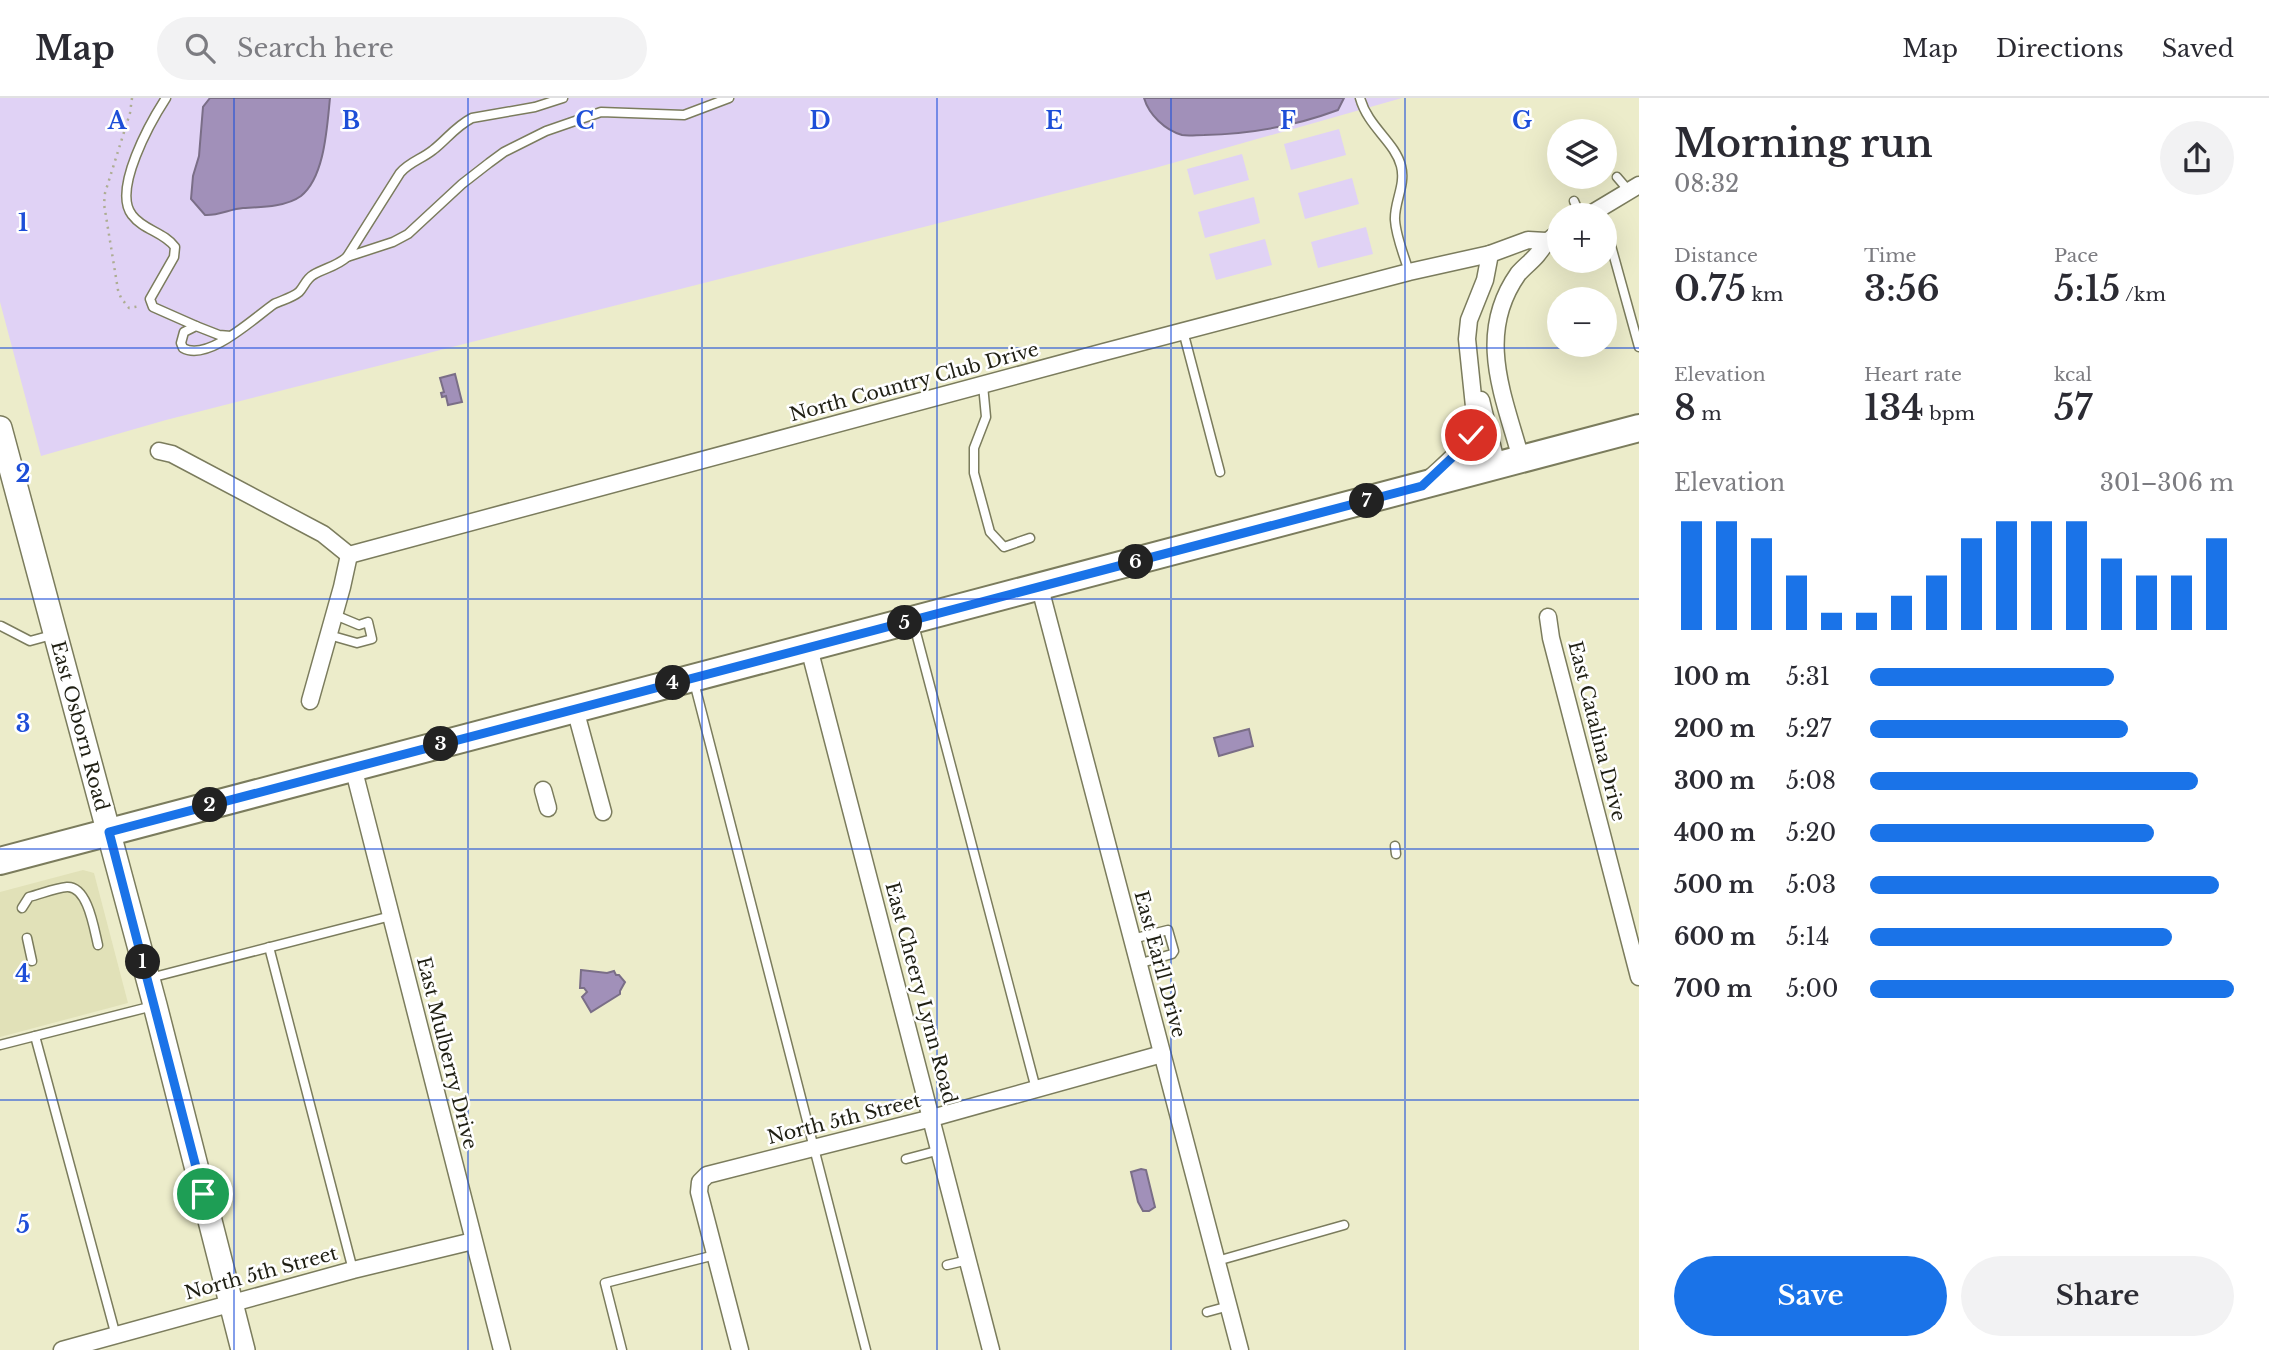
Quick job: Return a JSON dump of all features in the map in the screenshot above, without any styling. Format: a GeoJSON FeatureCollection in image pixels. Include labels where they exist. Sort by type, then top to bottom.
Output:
{"type":"FeatureCollection","features":[{"type":"Feature","properties":{"kind":"main road","name":"East Osborn Road"},"geometry":{"type":"LineString","coordinates":[[0,428],[148,978],[243,1350]]}},
{"type":"Feature","properties":{"kind":"main road"},"geometry":{"type":"LineString","coordinates":[[0,861],[1639,428]]}},
{"type":"Feature","properties":{"kind":"street"},"geometry":{"type":"LineString","coordinates":[[1615,203],[1634,188]]}},
{"type":"Feature","properties":{"kind":"street","name":"North Country Club Drive"},"geometry":{"type":"LineString","coordinates":[[349,555],[1183,331],[1409,272],[1490,254],[1528,240],[1547,238]]}},
{"type":"Feature","properties":{"kind":"street","name":"North Country Club Drive"},"geometry":{"type":"LineString","coordinates":[[1509,463],[1494,352],[1495,337],[1499,315],[1509,290],[1518,275],[1547,243]]}},
{"type":"Feature","properties":{"kind":"street"},"geometry":{"type":"LineString","coordinates":[[1422,486],[1459,451],[1471,435],[1475,416],[1468,359],[1469,320],[1485,280],[1490,254]]}},
{"type":"Feature","properties":{"kind":"street"},"geometry":{"type":"LineString","coordinates":[[1485,280],[1509,290]]}},
{"type":"Feature","properties":{"kind":"street"},"geometry":{"type":"LineString","coordinates":[[1468,334],[1495,337]]}},
{"type":"Feature","properties":{"kind":"street"},"geometry":{"type":"LineString","coordinates":[[1472,382],[1509,463]]}},
{"type":"Feature","properties":{"kind":"street"},"geometry":{"type":"LineString","coordinates":[[159,451],[172,454],[323,534],[349,555],[310,701]]}},
{"type":"Feature","properties":{"kind":"street","name":"East Earll Drive"},"geometry":{"type":"LineString","coordinates":[[1040,588],[1240,1350]]}},
{"type":"Feature","properties":{"kind":"street","name":"East Catalina Drive"},"geometry":{"type":"LineString","coordinates":[[1548,617],[1551,639],[1634,940],[1639,977]]}},
{"type":"Feature","properties":{"kind":"street","name":"East Cheery Lynn Road"},"geometry":{"type":"LineString","coordinates":[[809,648],[991,1350]]}},
{"type":"Feature","properties":{"kind":"street"},"geometry":{"type":"LineString","coordinates":[[575,709],[603,812]]}},
{"type":"Feature","properties":{"kind":"street","name":"East Mulberry Drive"},"geometry":{"type":"LineString","coordinates":[[353,766],[502,1350]]}},
{"type":"Feature","properties":{"kind":"street"},"geometry":{"type":"LineString","coordinates":[[544,789],[548,808]]}},
{"type":"Feature","properties":{"kind":"street","name":"North 5th Street"},"geometry":{"type":"LineString","coordinates":[[715,1255],[699,1192],[700,1182],[707,1175],[932,1118],[1161,1054]]}},
{"type":"Feature","properties":{"kind":"street","name":"North 5th Street"},"geometry":{"type":"LineString","coordinates":[[62,1350],[353,1270],[473,1241]]}},
{"type":"Feature","properties":{"kind":"street"},"geometry":{"type":"LineString","coordinates":[[715,1255],[740,1350]]}},
{"type":"Feature","properties":{"kind":"lane"},"geometry":{"type":"LineString","coordinates":[[166,98],[143,137],[127,191],[127,207],[137,220],[175,247],[174,257],[150,299],[153,307],[219,335],[231,335]]}},
{"type":"Feature","properties":{"kind":"lane"},"geometry":{"type":"LineString","coordinates":[[196,326],[189,328],[182,337],[181,345],[186,350],[209,348],[276,303],[298,293],[310,276],[336,266],[347,257],[405,168],[432,151],[471,118],[535,107],[562,98]]}},
{"type":"Feature","properties":{"kind":"lane"},"geometry":{"type":"LineString","coordinates":[[347,257],[393,242],[408,234],[489,163],[504,152],[546,131],[601,113],[684,116],[729,98]]}},
{"type":"Feature","properties":{"kind":"lane"},"geometry":{"type":"LineString","coordinates":[[1360,98],[1373,125],[1394,150],[1400,163],[1402,178],[1395,220],[1409,272]]}},
{"type":"Feature","properties":{"kind":"lane"},"geometry":{"type":"LineString","coordinates":[[1617,177],[1634,188]]}},
{"type":"Feature","properties":{"kind":"lane"},"geometry":{"type":"LineString","coordinates":[[1616,273],[1639,347]]}},
{"type":"Feature","properties":{"kind":"lane"},"geometry":{"type":"LineString","coordinates":[[1183,331],[1220,472]]}},
{"type":"Feature","properties":{"kind":"lane"},"geometry":{"type":"LineString","coordinates":[[983,385],[986,417],[974,447],[974,473],[990,532],[1004,547],[1030,538]]}},
{"type":"Feature","properties":{"kind":"lane"},"geometry":{"type":"LineString","coordinates":[[329,635],[357,643],[372,639],[368,622],[359,625],[335,615]]}},
{"type":"Feature","properties":{"kind":"lane"},"geometry":{"type":"LineString","coordinates":[[913,621],[1036,1089]]}},
{"type":"Feature","properties":{"kind":"lane"},"geometry":{"type":"LineString","coordinates":[[1,626],[30,641],[55,634]]}},
{"type":"Feature","properties":{"kind":"lane"},"geometry":{"type":"LineString","coordinates":[[693,678],[866,1350]]}},
{"type":"Feature","properties":{"kind":"lane"},"geometry":{"type":"LineString","coordinates":[[22,908],[29,897],[67,887],[76,888],[84,896],[98,945]]}},
{"type":"Feature","properties":{"kind":"lane"},"geometry":{"type":"LineString","coordinates":[[148,978],[391,916]]}},
{"type":"Feature","properties":{"kind":"lane"},"geometry":{"type":"LineString","coordinates":[[1131,939],[1165,930],[1169,932],[1174,953],[1138,964]]}},
{"type":"Feature","properties":{"kind":"lane"},"geometry":{"type":"LineString","coordinates":[[27,938],[32,961]]}},
{"type":"Feature","properties":{"kind":"lane"},"geometry":{"type":"LineString","coordinates":[[269,947],[353,1270]]}},
{"type":"Feature","properties":{"kind":"lane"},"geometry":{"type":"LineString","coordinates":[[0,1045],[155,1005]]}},
{"type":"Feature","properties":{"kind":"lane"},"geometry":{"type":"LineString","coordinates":[[35,1036],[116,1336]]}},
{"type":"Feature","properties":{"kind":"lane"},"geometry":{"type":"LineString","coordinates":[[906,1159],[941,1150]]}},
{"type":"Feature","properties":{"kind":"lane"},"geometry":{"type":"LineString","coordinates":[[1217,1261],[1344,1225]]}},
{"type":"Feature","properties":{"kind":"lane"},"geometry":{"type":"LineString","coordinates":[[622,1350],[605,1283],[715,1255]]}},
{"type":"Feature","properties":{"kind":"lane"},"geometry":{"type":"LineString","coordinates":[[947,1265],[968,1260]]}},
{"type":"Feature","properties":{"kind":"lane"},"geometry":{"type":"LineString","coordinates":[[1207,1312],[1229,1306]]}},
{"type":"Feature","properties":{"kind":"shaded area"},"geometry":{"type":"Polygon","coordinates":[[[0,98],[1402,98],[1155,168],[166,420],[41,456],[0,302],[0,98]]]}},
{"type":"Feature","properties":{"kind":"shaded area"},"geometry":{"type":"Polygon","coordinates":[[[210,98],[330,98],[320,164],[315,177],[301,196],[281,204],[205,215],[191,199],[193,176],[199,156],[203,107],[210,98]]]}},
{"type":"Feature","properties":{"kind":"shaded area"},"geometry":{"type":"Polygon","coordinates":[[[1144,98],[1344,98],[1338,110],[1289,125],[1238,133],[1182,135],[1164,126],[1154,116],[1144,98]]]}},
{"type":"Feature","properties":{"kind":"shaded area"},"geometry":{"type":"Polygon","coordinates":[[[1339,129],[1346,155],[1291,170],[1284,144],[1339,129]]]}},
{"type":"Feature","properties":{"kind":"shaded area"},"geometry":{"type":"Polygon","coordinates":[[[1242,154],[1249,180],[1194,195],[1187,169],[1242,154]]]}},
{"type":"Feature","properties":{"kind":"shaded area"},"geometry":{"type":"Polygon","coordinates":[[[1352,178],[1359,204],[1305,219],[1298,193],[1352,178]]]}},
{"type":"Feature","properties":{"kind":"shaded area"},"geometry":{"type":"Polygon","coordinates":[[[1254,197],[1260,223],[1205,238],[1198,212],[1254,197]]]}},
{"type":"Feature","properties":{"kind":"shaded area"},"geometry":{"type":"Polygon","coordinates":[[[1366,227],[1373,254],[1318,268],[1311,242],[1366,227]]]}},
{"type":"Feature","properties":{"kind":"shaded area"},"geometry":{"type":"Polygon","coordinates":[[[1265,239],[1272,265],[1216,280],[1209,254],[1265,239]]]}},
{"type":"Feature","properties":{"kind":"shaded area"},"geometry":{"type":"Polygon","coordinates":[[[455,374],[462,402],[448,405],[446,396],[442,397],[441,393],[444,392],[440,378],[455,374]]]}},
{"type":"Feature","properties":{"kind":"shaded area"},"geometry":{"type":"Polygon","coordinates":[[[1249,729],[1253,746],[1219,756],[1214,738],[1249,729]]]}},
{"type":"Feature","properties":{"kind":"shaded area"},"geometry":{"type":"Polygon","coordinates":[[[83,870],[94,873],[128,1003],[0,1037],[0,892],[83,870]]]}},
{"type":"Feature","properties":{"kind":"shaded area"},"geometry":{"type":"Polygon","coordinates":[[[581,970],[607,973],[614,971],[625,982],[620,994],[591,1012],[582,997],[587,992],[580,988],[581,970]]]}},
{"type":"Feature","properties":{"kind":"shaded area"},"geometry":{"type":"Polygon","coordinates":[[[1146,1170],[1155,1207],[1149,1211],[1143,1211],[1138,1202],[1131,1172],[1146,1170]]]}},
{"type":"Feature","properties":{"kind":"route"},"geometry":{"type":"LineString","coordinates":[[203,1194],[109,832],[1422,486],[1459,451],[1471,435]]}}]}
